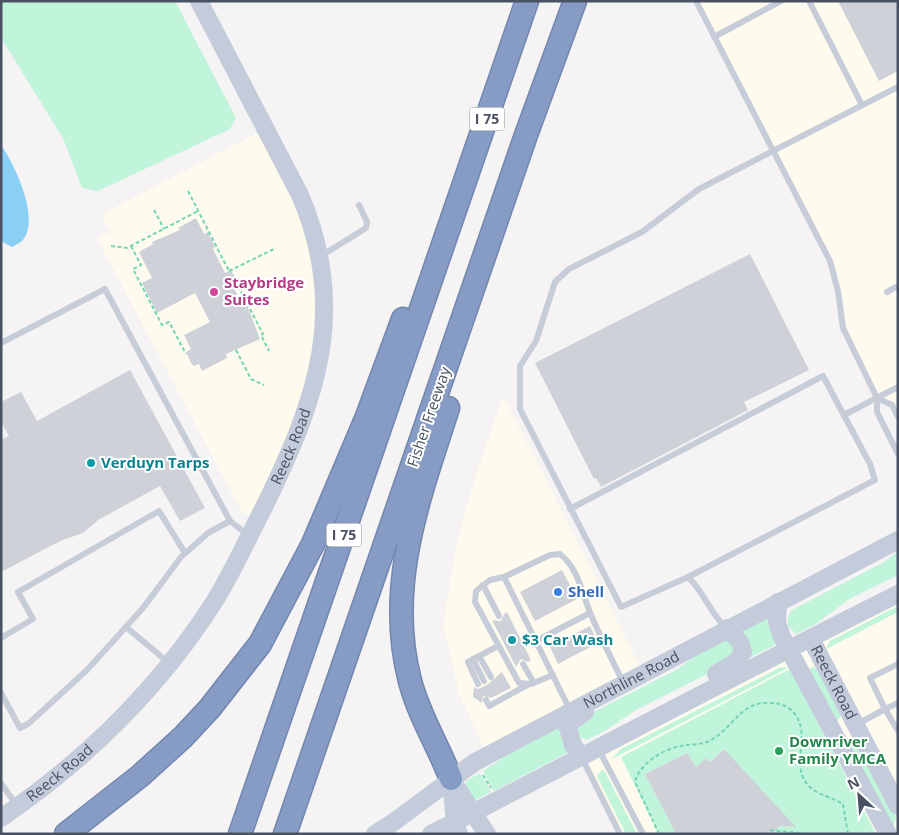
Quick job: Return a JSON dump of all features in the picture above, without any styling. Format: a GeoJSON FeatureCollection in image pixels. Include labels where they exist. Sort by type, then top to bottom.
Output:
{"type":"FeatureCollection","features":[{"type":"Feature","properties":{"kind":"highway","name":"I 75"},"geometry":{"type":"LineString","coordinates":[[240,834],[527,1]]}},
{"type":"Feature","properties":{"kind":"highway","name":"Fisher Freeway"},"geometry":{"type":"LineString","coordinates":[[285,834],[526,134],[575,1]]}},
{"type":"Feature","properties":{"kind":"highway"},"geometry":{"type":"LineString","coordinates":[[66,834],[140,776],[183,737],[226,689],[260,644],[312,544],[366,418],[416,286],[446,236]]}},
{"type":"Feature","properties":{"kind":"highway"},"geometry":{"type":"LineString","coordinates":[[451,779],[444,760],[422,720],[410,681],[402,636],[400,592],[411,527],[468,344],[485,254]]}},
{"type":"Feature","properties":{"kind":"main road","name":"Reeck Road"},"geometry":{"type":"LineString","coordinates":[[1,818],[94,745],[170,664],[217,597],[249,536],[277,479],[311,396],[319,367],[325,310],[320,256],[313,229],[300,195],[199,1]]}},
{"type":"Feature","properties":{"kind":"main road","name":"Northline Road"},"geometry":{"type":"LineString","coordinates":[[374,834],[392,824],[472,763],[623,682],[898,540]]}},
{"type":"Feature","properties":{"kind":"main road"},"geometry":{"type":"LineString","coordinates":[[818,635],[856,602],[898,580]]}},
{"type":"Feature","properties":{"kind":"main road"},"geometry":{"type":"LineString","coordinates":[[431,834],[457,828],[473,813],[898,594]]}},
{"type":"Feature","properties":{"kind":"main road","name":"Reeck Road"},"geometry":{"type":"LineString","coordinates":[[778,602],[776,622],[888,834]]}},
{"type":"Feature","properties":{"kind":"main road"},"geometry":{"type":"LineString","coordinates":[[604,744],[642,712],[736,662],[741,657],[743,648],[727,628]]}},
{"type":"Feature","properties":{"kind":"main road","name":"Reeck Road"},"geometry":{"type":"LineString","coordinates":[[818,635],[856,725],[898,806]]}},
{"type":"Feature","properties":{"kind":"main road"},"geometry":{"type":"LineString","coordinates":[[582,756],[573,745],[567,725],[574,718],[672,667],[687,649]]}},
{"type":"Feature","properties":{"kind":"main road"},"geometry":{"type":"LineString","coordinates":[[837,737],[856,725]]}},
{"type":"Feature","properties":{"kind":"main road"},"geometry":{"type":"LineString","coordinates":[[451,779],[488,834]]}},
{"type":"Feature","properties":{"kind":"main road"},"geometry":{"type":"LineString","coordinates":[[451,779],[457,828]]}},
{"type":"Feature","properties":{"kind":"lane"},"geometry":{"type":"LineString","coordinates":[[696,1],[830,261],[838,291],[843,328],[877,398],[877,412],[898,454]]}},
{"type":"Feature","properties":{"kind":"lane"},"geometry":{"type":"LineString","coordinates":[[714,37],[781,1]]}},
{"type":"Feature","properties":{"kind":"lane"},"geometry":{"type":"LineString","coordinates":[[809,1],[862,105]]}},
{"type":"Feature","properties":{"kind":"lane"},"geometry":{"type":"LineString","coordinates":[[570,509],[823,376],[870,464],[875,480],[688,577],[621,607],[570,509],[520,409],[520,366],[536,341],[555,282],[569,269],[642,232],[699,189],[898,87]]}},
{"type":"Feature","properties":{"kind":"lane"},"geometry":{"type":"LineString","coordinates":[[320,256],[366,228],[367,222],[358,205]]}},
{"type":"Feature","properties":{"kind":"lane"},"geometry":{"type":"LineString","coordinates":[[886,292],[898,286]]}},
{"type":"Feature","properties":{"kind":"lane"},"geometry":{"type":"LineString","coordinates":[[1,343],[105,289],[230,521],[249,536]]}},
{"type":"Feature","properties":{"kind":"lane"},"geometry":{"type":"LineString","coordinates":[[844,415],[898,387]]}},
{"type":"Feature","properties":{"kind":"lane"},"geometry":{"type":"LineString","coordinates":[[877,398],[892,405],[898,418]]}},
{"type":"Feature","properties":{"kind":"lane"},"geometry":{"type":"LineString","coordinates":[[1,638],[33,619],[18,592],[160,511],[186,553]]}},
{"type":"Feature","properties":{"kind":"lane"},"geometry":{"type":"LineString","coordinates":[[1,693],[20,728],[28,724],[87,670],[126,627],[186,553],[208,533],[230,521]]}},
{"type":"Feature","properties":{"kind":"lane"},"geometry":{"type":"LineString","coordinates":[[532,683],[519,684],[475,602],[476,591],[490,580],[504,577],[550,556],[560,554],[567,560],[578,577],[590,613],[623,682]]}},
{"type":"Feature","properties":{"kind":"lane"},"geometry":{"type":"LineString","coordinates":[[504,577],[570,710]]}},
{"type":"Feature","properties":{"kind":"lane"},"geometry":{"type":"LineString","coordinates":[[688,577],[696,585],[712,614],[727,628]]}},
{"type":"Feature","properties":{"kind":"lane"},"geometry":{"type":"LineString","coordinates":[[483,585],[499,616]]}},
{"type":"Feature","properties":{"kind":"lane"},"geometry":{"type":"LineString","coordinates":[[536,641],[590,613]]}},
{"type":"Feature","properties":{"kind":"lane"},"geometry":{"type":"LineString","coordinates":[[126,627],[170,664]]}},
{"type":"Feature","properties":{"kind":"lane"},"geometry":{"type":"LineString","coordinates":[[473,659],[498,646]]}},
{"type":"Feature","properties":{"kind":"lane"},"geometry":{"type":"LineString","coordinates":[[473,659],[491,678]]}},
{"type":"Feature","properties":{"kind":"lane"},"geometry":{"type":"LineString","coordinates":[[473,659],[481,683]]}},
{"type":"Feature","properties":{"kind":"lane"},"geometry":{"type":"LineString","coordinates":[[523,664],[532,683]]}},
{"type":"Feature","properties":{"kind":"lane"},"geometry":{"type":"LineString","coordinates":[[898,664],[870,678],[898,731]]}},
{"type":"Feature","properties":{"kind":"lane"},"geometry":{"type":"LineString","coordinates":[[495,699],[553,675]]}},
{"type":"Feature","properties":{"kind":"lane"},"geometry":{"type":"LineString","coordinates":[[856,725],[898,703]]}},
{"type":"Feature","properties":{"kind":"lane"},"geometry":{"type":"LineString","coordinates":[[604,744],[643,834]]}},
{"type":"Feature","properties":{"kind":"lane"},"geometry":{"type":"LineString","coordinates":[[582,756],[620,834]]}},
{"type":"Feature","properties":{"kind":"lane"},"geometry":{"type":"LineString","coordinates":[[1,783],[18,806]]}},
{"type":"Feature","properties":{"kind":"path"},"geometry":{"type":"LineString","coordinates":[[188,191],[229,271],[276,248]]}},
{"type":"Feature","properties":{"kind":"path"},"geometry":{"type":"LineString","coordinates":[[154,210],[164,229]]}},
{"type":"Feature","properties":{"kind":"path"},"geometry":{"type":"LineString","coordinates":[[111,246],[127,248],[198,211]]}},
{"type":"Feature","properties":{"kind":"path"},"geometry":{"type":"LineString","coordinates":[[131,246],[141,265],[133,269],[162,325],[169,322],[186,354]]}},
{"type":"Feature","properties":{"kind":"path"},"geometry":{"type":"LineString","coordinates":[[238,286],[263,334],[260,335],[269,351]]}},
{"type":"Feature","properties":{"kind":"path"},"geometry":{"type":"LineString","coordinates":[[236,350],[251,379],[264,385]]}},
{"type":"Feature","properties":{"kind":"path"},"geometry":{"type":"LineString","coordinates":[[659,834],[635,782],[636,775],[662,752],[678,746],[706,742],[720,734],[742,711],[759,702],[780,703],[790,710],[798,720],[802,729],[801,762],[803,778],[814,791],[843,804],[848,834]]}},
{"type":"Feature","properties":{"kind":"path"},"geometry":{"type":"LineString","coordinates":[[482,773],[493,792]]}},
{"type":"Feature","properties":{"kind":"path"},"geometry":{"type":"LineString","coordinates":[[770,830],[810,834]]}},
{"type":"Feature","properties":{"kind":"shaded area"},"geometry":{"type":"Polygon","coordinates":[[[696,1],[898,1],[898,417],[892,405],[877,398],[843,328],[830,261],[696,1]]]}},
{"type":"Feature","properties":{"kind":"shaded area"},"geometry":{"type":"Polygon","coordinates":[[[265,129],[300,195],[324,337],[257,520],[242,512],[97,238],[110,232],[101,215],[265,129]]]}},
{"type":"Feature","properties":{"kind":"shaded area"},"geometry":{"type":"Polygon","coordinates":[[[503,396],[643,672],[487,755],[459,693],[443,625],[457,543],[475,478],[503,396]]]}},
{"type":"Feature","properties":{"kind":"shaded area"},"geometry":{"type":"Polygon","coordinates":[[[898,594],[898,834],[620,834],[582,757],[898,594]]]}},
{"type":"Feature","properties":{"kind":"green space"},"geometry":{"type":"Polygon","coordinates":[[[1,1],[175,1],[236,118],[230,129],[98,191],[82,188],[63,138],[1,38],[1,1]]]}},
{"type":"Feature","properties":{"kind":"green space"},"geometry":{"type":"Polygon","coordinates":[[[898,551],[898,575],[851,598],[814,625],[796,634],[788,626],[788,616],[792,610],[884,562],[898,551]]]}},
{"type":"Feature","properties":{"kind":"green space"},"geometry":{"type":"Polygon","coordinates":[[[898,606],[898,612],[826,649],[830,641],[898,606]]]}},
{"type":"Feature","properties":{"kind":"green space"},"geometry":{"type":"Polygon","coordinates":[[[769,616],[770,628],[779,643],[751,657],[748,638],[742,629],[769,616]]]}},
{"type":"Feature","properties":{"kind":"green space"},"geometry":{"type":"Polygon","coordinates":[[[722,639],[728,641],[735,652],[729,663],[636,710],[605,731],[587,740],[579,737],[576,730],[580,719],[678,669],[705,648],[722,639]]]}},
{"type":"Feature","properties":{"kind":"green space"},"geometry":{"type":"Polygon","coordinates":[[[781,667],[788,668],[612,759],[621,749],[781,667]]]}},
{"type":"Feature","properties":{"kind":"green space"},"geometry":{"type":"Polygon","coordinates":[[[811,667],[816,668],[841,715],[839,719],[836,720],[809,671],[811,667]]]}},
{"type":"Feature","properties":{"kind":"green space","name":"Downriver Family YMCA"},"geometry":{"type":"Polygon","coordinates":[[[790,669],[876,834],[772,834],[765,825],[795,827],[723,749],[710,762],[706,758],[696,767],[687,753],[645,774],[676,834],[659,834],[621,757],[790,669]]]}},
{"type":"Feature","properties":{"kind":"green space"},"geometry":{"type":"Polygon","coordinates":[[[560,727],[561,738],[569,752],[494,791],[483,771],[509,754],[560,727]]]}},
{"type":"Feature","properties":{"kind":"green space"},"geometry":{"type":"Polygon","coordinates":[[[852,744],[859,746],[896,817],[894,825],[891,825],[850,748],[852,744]]]}},
{"type":"Feature","properties":{"kind":"green space"},"geometry":{"type":"Polygon","coordinates":[[[602,770],[605,772],[637,834],[626,834],[597,776],[602,770]]]}},
{"type":"Feature","properties":{"kind":"green space"},"geometry":{"type":"Polygon","coordinates":[[[480,773],[491,792],[475,800],[465,784],[466,781],[480,773]]]}},
{"type":"Feature","properties":{"kind":"water"},"geometry":{"type":"Polygon","coordinates":[[[1,145],[19,178],[28,207],[29,220],[27,232],[22,241],[12,247],[1,241],[1,145]]]}},
{"type":"Feature","properties":{"kind":"building"},"geometry":{"type":"Polygon","coordinates":[[[838,1],[898,1],[898,71],[879,81],[838,1]]]}},
{"type":"Feature","properties":{"kind":"building","name":"Staybridge Suites"},"geometry":{"type":"Polygon","coordinates":[[[196,218],[204,234],[208,232],[215,247],[213,249],[225,273],[231,270],[239,286],[234,288],[243,307],[247,305],[260,339],[226,354],[227,358],[202,371],[199,364],[194,366],[191,363],[186,352],[191,349],[184,335],[210,322],[195,293],[157,313],[142,283],[152,278],[139,252],[153,244],[152,242],[180,230],[178,228],[196,218]]]}},
{"type":"Feature","properties":{"kind":"building"},"geometry":{"type":"Polygon","coordinates":[[[750,254],[809,370],[744,402],[748,410],[601,487],[596,478],[594,479],[535,363],[750,254]]]}},
{"type":"Feature","properties":{"kind":"building","name":"Verduyn Tarps"},"geometry":{"type":"Polygon","coordinates":[[[130,370],[205,508],[180,521],[160,486],[98,520],[83,533],[60,541],[1,572],[1,440],[9,436],[1,422],[1,402],[21,392],[37,421],[130,370]]]}},
{"type":"Feature","properties":{"kind":"building"},"geometry":{"type":"Polygon","coordinates":[[[562,570],[577,599],[535,621],[520,592],[562,570]]]}},
{"type":"Feature","properties":{"kind":"building","name":"$3 Car Wash"},"geometry":{"type":"Polygon","coordinates":[[[507,612],[531,660],[528,662],[521,659],[516,667],[492,620],[501,621],[507,612]]]}},
{"type":"Feature","properties":{"kind":"building"},"geometry":{"type":"Polygon","coordinates":[[[590,626],[598,643],[558,664],[550,647],[590,626]]]}},
{"type":"Feature","properties":{"kind":"building"},"geometry":{"type":"Polygon","coordinates":[[[502,672],[511,688],[491,698],[483,696],[482,703],[473,697],[474,687],[478,689],[487,685],[502,672]]]}},
{"type":"Feature","properties":{"kind":"building"},"geometry":{"type":"Polygon","coordinates":[[[724,749],[796,827],[780,826],[772,834],[676,834],[645,774],[687,753],[696,767],[706,758],[710,762],[724,749]]]}},
{"type":"Feature","properties":{"kind":"place","name":"Staybridge Suites"},"geometry":{"type":"Point","coordinates":[214,292]}},
{"type":"Feature","properties":{"kind":"place","name":"Verduyn Tarps"},"geometry":{"type":"Point","coordinates":[91,463]}},
{"type":"Feature","properties":{"kind":"place","name":"Shell"},"geometry":{"type":"Point","coordinates":[558,592]}},
{"type":"Feature","properties":{"kind":"place","name":"$3 Car Wash"},"geometry":{"type":"Point","coordinates":[512,640]}},
{"type":"Feature","properties":{"kind":"place","name":"Downriver Family YMCA"},"geometry":{"type":"Point","coordinates":[779,751]}}]}
